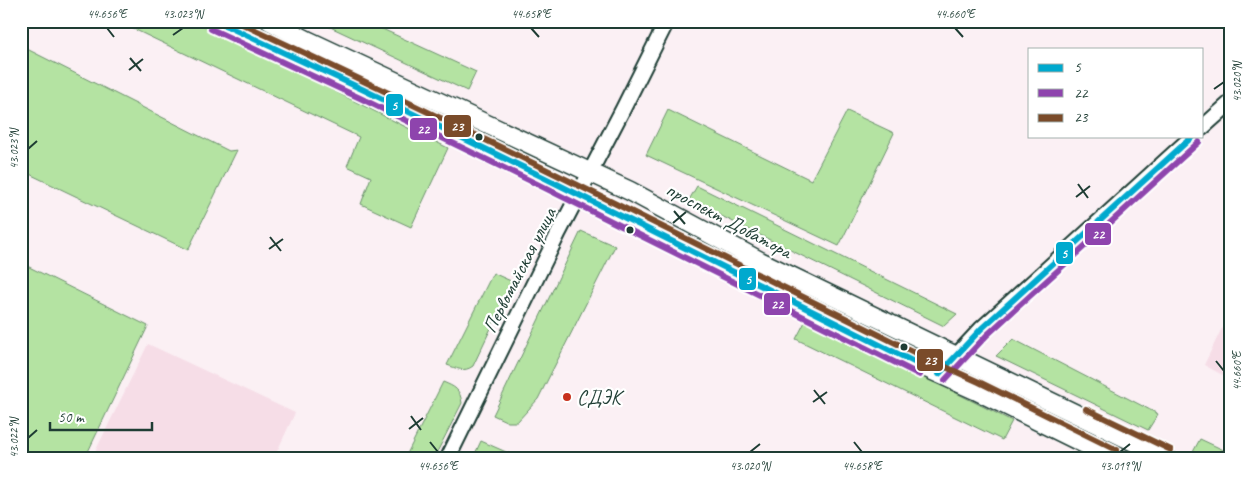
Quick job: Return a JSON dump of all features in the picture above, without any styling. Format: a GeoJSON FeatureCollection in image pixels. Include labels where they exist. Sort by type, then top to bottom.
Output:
{"type":"FeatureCollection","features":[{"type":"Feature","properties":{"kind":"main road"},"geometry":{"type":"LineString","coordinates":[[215,21],[364,90],[1113,458]]}},
{"type":"Feature","properties":{"kind":"main road","name":"проспект Доватора"},"geometry":{"type":"LineString","coordinates":[[270,21],[630,191],[760,261],[1167,458]]}},
{"type":"Feature","properties":{"kind":"street","name":"Первомайская улица"},"geometry":{"type":"LineString","coordinates":[[448,458],[559,232],[668,21]]}},
{"type":"Feature","properties":{"kind":"street"},"geometry":{"type":"LineString","coordinates":[[1204,126],[1230,103]]}},
{"type":"Feature","properties":{"kind":"street"},"geometry":{"type":"LineString","coordinates":[[939,374],[981,329],[1191,138]]}},
{"type":"Feature","properties":{"kind":"shaded area"},"geometry":{"type":"Polygon","coordinates":[[[1230,321],[1230,379],[1204,365],[1221,330],[1230,321]]]}},
{"type":"Feature","properties":{"kind":"shaded area"},"geometry":{"type":"Polygon","coordinates":[[[148,344],[295,413],[274,458],[92,458],[148,344]]]}},
{"type":"Feature","properties":{"kind":"green space"},"geometry":{"type":"Polygon","coordinates":[[[117,21],[194,21],[448,148],[411,227],[361,204],[371,177],[347,166],[359,137],[117,21]]]}},
{"type":"Feature","properties":{"kind":"green space"},"geometry":{"type":"Polygon","coordinates":[[[328,21],[365,21],[476,72],[467,91],[326,25],[328,21]]]}},
{"type":"Feature","properties":{"kind":"green space"},"geometry":{"type":"Polygon","coordinates":[[[21,46],[229,151],[237,150],[188,250],[21,170],[21,46]]]}},
{"type":"Feature","properties":{"kind":"green space"},"geometry":{"type":"Polygon","coordinates":[[[668,110],[811,180],[847,111],[894,133],[839,246],[646,155],[668,110]]]}},
{"type":"Feature","properties":{"kind":"green space"},"geometry":{"type":"Polygon","coordinates":[[[697,186],[957,314],[944,326],[689,200],[697,186]]]}},
{"type":"Feature","properties":{"kind":"green space"},"geometry":{"type":"Polygon","coordinates":[[[581,231],[615,246],[538,399],[517,422],[508,422],[493,415],[581,231]]]}},
{"type":"Feature","properties":{"kind":"green space"},"geometry":{"type":"Polygon","coordinates":[[[21,263],[148,326],[85,458],[21,458],[21,263]]]}},
{"type":"Feature","properties":{"kind":"green space"},"geometry":{"type":"Polygon","coordinates":[[[493,273],[513,282],[473,366],[463,370],[447,365],[493,273]]]}},
{"type":"Feature","properties":{"kind":"green space"},"geometry":{"type":"Polygon","coordinates":[[[807,318],[1012,421],[1002,440],[796,339],[807,318]]]}},
{"type":"Feature","properties":{"kind":"green space"},"geometry":{"type":"Polygon","coordinates":[[[1013,339],[1158,414],[1148,430],[996,356],[1013,339]]]}},
{"type":"Feature","properties":{"kind":"green space"},"geometry":{"type":"Polygon","coordinates":[[[443,382],[456,389],[462,403],[434,458],[405,458],[443,382]]]}},
{"type":"Feature","properties":{"kind":"green space"},"geometry":{"type":"Polygon","coordinates":[[[1200,439],[1230,453],[1230,458],[1204,458],[1193,452],[1200,439]]]}},
{"type":"Feature","properties":{"kind":"green space"},"geometry":{"type":"Polygon","coordinates":[[[481,441],[513,455],[512,458],[473,458],[481,441]]]}},
{"type":"Feature","properties":{"kind":"transit line","name":"5"},"geometry":{"type":"LineString","coordinates":[[216,21],[541,176],[924,367]]}},
{"type":"Feature","properties":{"kind":"transit line","name":"23"},"geometry":{"type":"LineString","coordinates":[[236,21],[497,145],[928,359],[1117,450]]}},
{"type":"Feature","properties":{"kind":"transit line","name":"22"},"geometry":{"type":"LineString","coordinates":[[211,29],[360,98],[537,184],[920,375]]}},
{"type":"Feature","properties":{"kind":"transit line","name":"5"},"geometry":{"type":"LineString","coordinates":[[939,374],[981,329],[1191,138]]}},
{"type":"Feature","properties":{"kind":"transit line","name":"22"},"geometry":{"type":"LineString","coordinates":[[945,380],[987,335],[1199,142]]}},
{"type":"Feature","properties":{"kind":"transit line","name":"23"},"geometry":{"type":"LineString","coordinates":[[1086,409],[1171,450]]}},
{"type":"Feature","properties":{"kind":"place","name":"СДЭК"},"geometry":{"type":"Point","coordinates":[567,397]}}]}
